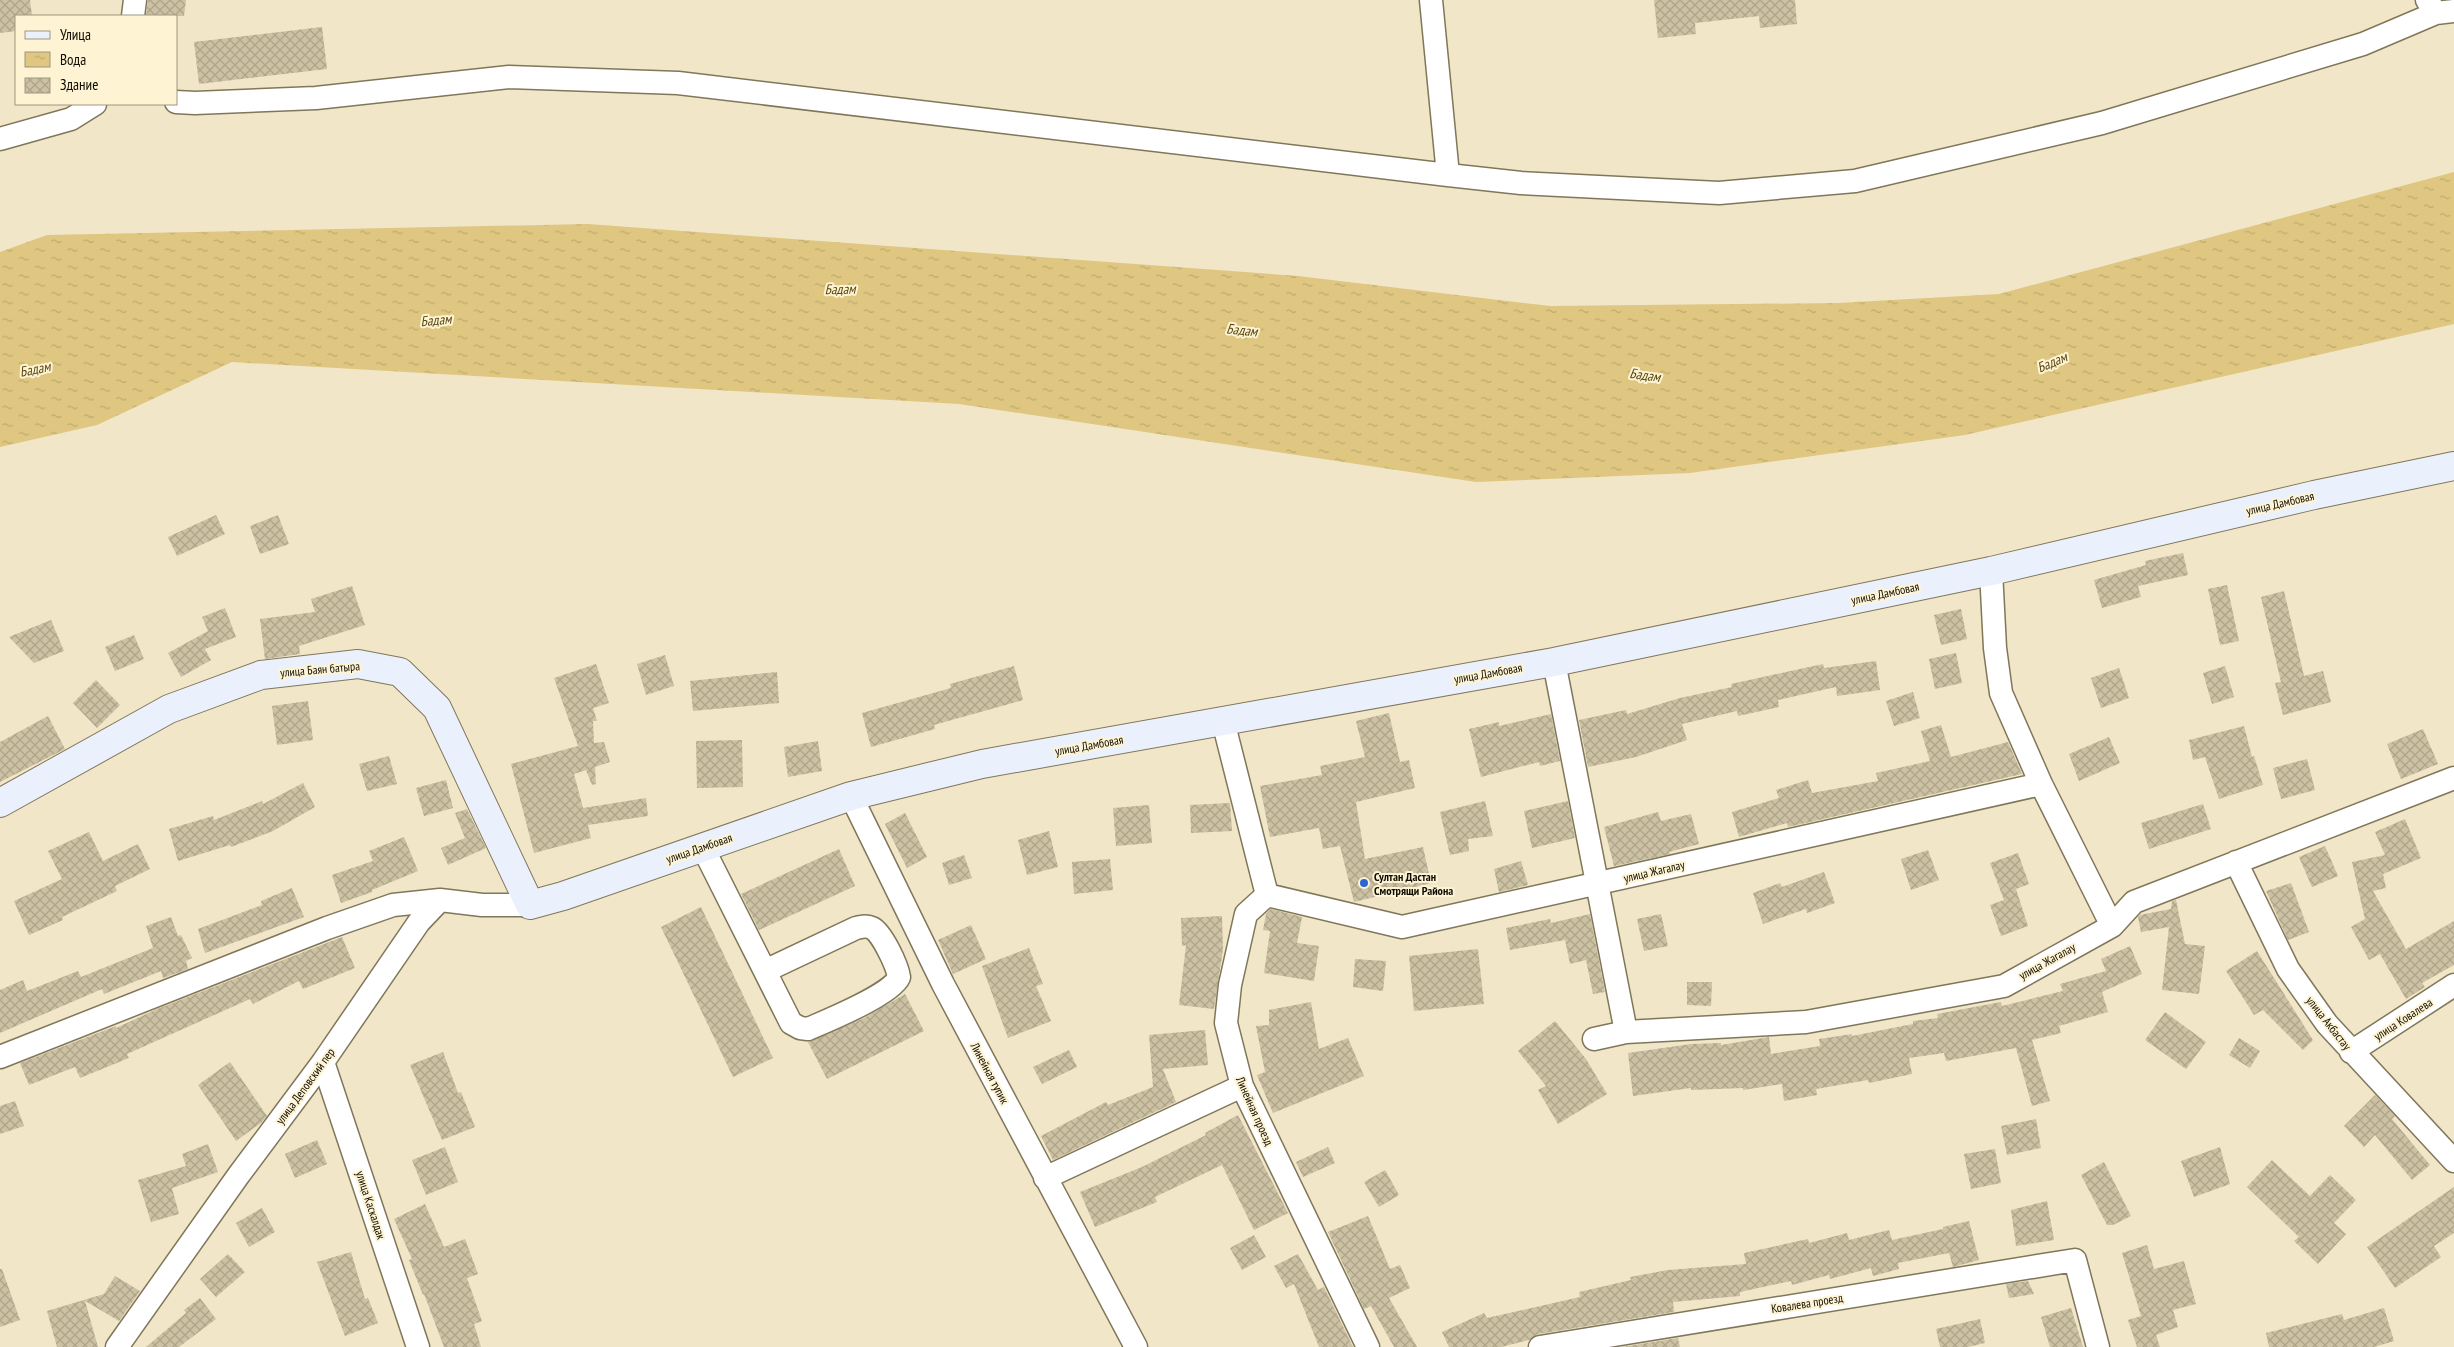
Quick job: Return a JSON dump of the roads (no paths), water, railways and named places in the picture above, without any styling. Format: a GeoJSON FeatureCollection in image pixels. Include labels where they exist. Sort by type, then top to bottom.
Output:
{"type":"FeatureCollection","features":[{"type":"Feature","properties":{"kind":"street"},"geometry":{"type":"LineString","coordinates":[[133,15],[135,0]]}},
{"type":"Feature","properties":{"kind":"street"},"geometry":{"type":"LineString","coordinates":[[1430,0],[1448,175]]}},
{"type":"Feature","properties":{"kind":"street"},"geometry":{"type":"LineString","coordinates":[[178,102],[316,98],[508,77],[678,83],[1521,184],[1719,192],[1855,181],[2102,123],[2363,44],[2439,8]]}},
{"type":"Feature","properties":{"kind":"street"},"geometry":{"type":"LineString","coordinates":[[0,139],[70,119],[93,105]]}},
{"type":"Feature","properties":{"kind":"street","name":"улица Дамбовая"},"geometry":{"type":"LineString","coordinates":[[530,905],[563,896],[702,846],[851,796],[982,764],[1554,662],[1991,571],[2314,495],[2454,466]]}},
{"type":"Feature","properties":{"kind":"street"},"geometry":{"type":"LineString","coordinates":[[1991,571],[1995,648],[2002,693],[2041,784],[2112,926]]}},
{"type":"Feature","properties":{"kind":"street"},"geometry":{"type":"LineString","coordinates":[[1554,662],[1626,1032]]}},
{"type":"Feature","properties":{"kind":"street","name":"улица Баян батыра"},"geometry":{"type":"LineString","coordinates":[[0,803],[169,709],[261,674],[358,664],[400,672],[437,708],[530,905]]}},
{"type":"Feature","properties":{"kind":"street"},"geometry":{"type":"LineString","coordinates":[[1223,721],[1267,896]]}},
{"type":"Feature","properties":{"kind":"street","name":"улица Жагалау"},"geometry":{"type":"LineString","coordinates":[[1594,1039],[1626,1032],[1806,1022],[2004,986],[2112,926],[2134,902],[2454,778]]}},
{"type":"Feature","properties":{"kind":"street","name":"улица Жагалау"},"geometry":{"type":"LineString","coordinates":[[1267,896],[1402,927],[2041,784]]}},
{"type":"Feature","properties":{"kind":"street","name":"Линейная тупик"},"geometry":{"type":"LineString","coordinates":[[851,796],[943,984],[1136,1347]]}},
{"type":"Feature","properties":{"kind":"street"},"geometry":{"type":"LineString","coordinates":[[702,846],[791,1023],[800,1028],[808,1029],[884,992],[897,983],[899,977],[887,948],[874,928],[866,926],[856,928],[765,971]]}},
{"type":"Feature","properties":{"kind":"street","name":"улица Акбастау"},"geometry":{"type":"LineString","coordinates":[[2236,862],[2288,969],[2327,1024],[2454,1161]]}},
{"type":"Feature","properties":{"kind":"street","name":"Линейная проезд"},"geometry":{"type":"LineString","coordinates":[[1267,896],[1246,914],[1230,985],[1226,1023],[1242,1086],[1368,1347]]}},
{"type":"Feature","properties":{"kind":"street"},"geometry":{"type":"LineString","coordinates":[[0,1057],[327,928],[392,905],[440,900],[482,905],[530,905]]}},
{"type":"Feature","properties":{"kind":"street","name":"улица Деповский пер"},"geometry":{"type":"LineString","coordinates":[[118,1347],[238,1176],[323,1062],[419,922],[440,900]]}},
{"type":"Feature","properties":{"kind":"street","name":"улица Ковалева"},"geometry":{"type":"LineString","coordinates":[[2351,1052],[2454,985]]}},
{"type":"Feature","properties":{"kind":"street","name":"улица Каскалдак"},"geometry":{"type":"LineString","coordinates":[[323,1062],[418,1347]]}},
{"type":"Feature","properties":{"kind":"street"},"geometry":{"type":"LineString","coordinates":[[1046,1178],[1242,1086]]}},
{"type":"Feature","properties":{"kind":"street","name":"Ковалева проезд"},"geometry":{"type":"LineString","coordinates":[[1540,1347],[2075,1260],[2098,1347]]}},
{"type":"Feature","properties":{"kind":"water","name":"Бадам"},"geometry":{"type":"Polygon","coordinates":[[[2454,172],[2454,324],[1965,435],[1690,473],[1476,482],[959,404],[232,362],[97,425],[0,447],[0,252],[47,235],[588,224],[1298,276],[1550,306],[1838,303],[1999,294],[2454,172]]]}},
{"type":"Feature","properties":{"kind":"place","name":"Султан Дастан Смотрящи Района"},"geometry":{"type":"Point","coordinates":[1364,883]}}]}
